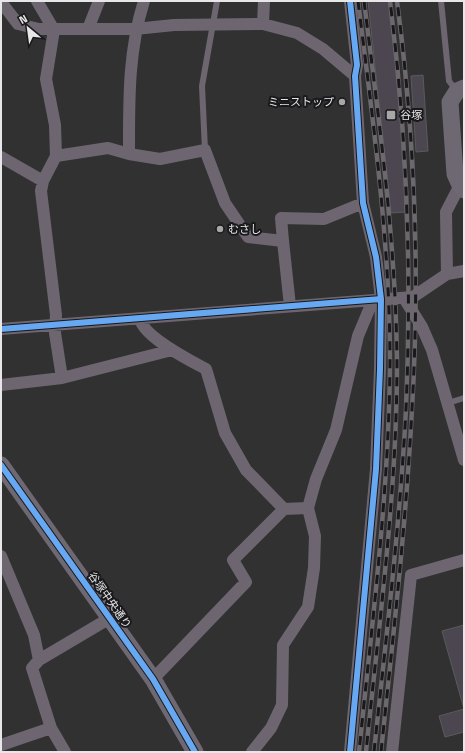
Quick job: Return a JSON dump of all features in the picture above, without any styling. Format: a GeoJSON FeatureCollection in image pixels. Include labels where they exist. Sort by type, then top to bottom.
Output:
{"type":"FeatureCollection","features":[{"type":"Feature","properties":{"kind":"street"},"geometry":{"type":"LineString","coordinates":[[37,1],[54,30],[46,79],[55,125],[56,156],[49,172],[42,182],[40,191],[56,315],[55,333],[62,378]]}},
{"type":"Feature","properties":{"kind":"street"},"geometry":{"type":"LineString","coordinates":[[88,29],[99,1]]}},
{"type":"Feature","properties":{"kind":"street"},"geometry":{"type":"LineString","coordinates":[[129,154],[129,89],[135,29],[144,1]]}},
{"type":"Feature","properties":{"kind":"street"},"geometry":{"type":"LineString","coordinates":[[263,24],[264,1]]}},
{"type":"Feature","properties":{"kind":"street"},"geometry":{"type":"LineString","coordinates":[[350,1],[357,65],[355,76],[363,203],[376,257],[379,426],[350,752]]}},
{"type":"Feature","properties":{"kind":"street"},"geometry":{"type":"LineString","coordinates":[[1,2],[18,24],[28,28],[54,30],[135,29],[174,25],[263,24],[297,34],[323,50],[355,76]]}},
{"type":"Feature","properties":{"kind":"street"},"geometry":{"type":"LineString","coordinates":[[447,274],[446,212],[462,188],[455,174],[456,140],[450,102],[460,89]]}},
{"type":"Feature","properties":{"kind":"street"},"geometry":{"type":"LineString","coordinates":[[56,156],[108,148],[129,154],[160,159],[205,150],[225,203],[248,237],[283,241]]}},
{"type":"Feature","properties":{"kind":"street"},"geometry":{"type":"LineString","coordinates":[[1,157],[42,182]]}},
{"type":"Feature","properties":{"kind":"street"},"geometry":{"type":"LineString","coordinates":[[290,306],[281,218],[324,219],[363,203]]}},
{"type":"Feature","properties":{"kind":"street"},"geometry":{"type":"LineString","coordinates":[[1,329],[413,297],[447,274],[464,271]]}},
{"type":"Feature","properties":{"kind":"street"},"geometry":{"type":"LineString","coordinates":[[404,298],[422,327],[432,350],[461,440],[464,460]]}},
{"type":"Feature","properties":{"kind":"street"},"geometry":{"type":"LineString","coordinates":[[252,752],[271,728],[282,705],[283,645],[308,607],[314,568],[315,536],[308,508],[316,478],[336,430],[358,336],[377,299]]}},
{"type":"Feature","properties":{"kind":"street"},"geometry":{"type":"LineString","coordinates":[[140,319],[142,327],[172,350],[206,369],[225,433],[246,470],[284,509]]}},
{"type":"Feature","properties":{"kind":"street"},"geometry":{"type":"LineString","coordinates":[[1,385],[62,378],[172,350]]}},
{"type":"Feature","properties":{"kind":"street","name":"谷塚中央通り"},"geometry":{"type":"LineString","coordinates":[[1,465],[153,679],[195,752]]}},
{"type":"Feature","properties":{"kind":"street"},"geometry":{"type":"LineString","coordinates":[[153,679],[246,582],[233,560],[284,509],[308,508]]}},
{"type":"Feature","properties":{"kind":"street"},"geometry":{"type":"LineString","coordinates":[[1,556],[34,635],[39,660]]}},
{"type":"Feature","properties":{"kind":"street"},"geometry":{"type":"LineString","coordinates":[[392,752],[411,575],[464,560]]}},
{"type":"Feature","properties":{"kind":"street"},"geometry":{"type":"LineString","coordinates":[[65,752],[51,728],[32,668],[39,660],[110,618]]}},
{"type":"Feature","properties":{"kind":"street"},"geometry":{"type":"LineString","coordinates":[[1,746],[51,728]]}},
{"type":"Feature","properties":{"kind":"lane"},"geometry":{"type":"LineString","coordinates":[[205,150],[202,86],[217,1]]}},
{"type":"Feature","properties":{"kind":"lane"},"geometry":{"type":"LineString","coordinates":[[441,1],[449,81],[460,89]]}},
{"type":"Feature","properties":{"kind":"lane"},"geometry":{"type":"LineString","coordinates":[[448,403],[464,398]]}},
{"type":"Feature","properties":{"kind":"building"},"geometry":{"type":"Polygon","coordinates":[[[368,1],[389,1],[401,110],[406,212],[391,213],[368,1]]]}},
{"type":"Feature","properties":{"kind":"building"},"geometry":{"type":"Polygon","coordinates":[[[423,75],[428,151],[416,152],[411,76],[423,75]]]}},
{"type":"Feature","properties":{"kind":"building"},"geometry":{"type":"Polygon","coordinates":[[[464,625],[464,709],[442,631],[464,625]]]}},
{"type":"Feature","properties":{"kind":"building"},"geometry":{"type":"Polygon","coordinates":[[[464,709],[464,732],[445,737],[439,716],[464,709]]]}},
{"type":"Feature","properties":{"kind":"railway"},"geometry":{"type":"LineString","coordinates":[[358,1],[375,136],[384,227],[390,363],[387,460],[359,752]]}},
{"type":"Feature","properties":{"kind":"railway"},"geometry":{"type":"LineString","coordinates":[[364,1],[386,182],[394,272],[397,363],[391,509],[366,752]]}},
{"type":"Feature","properties":{"kind":"railway"},"geometry":{"type":"LineString","coordinates":[[374,752],[400,495],[408,358],[407,205],[401,103],[390,1]]}},
{"type":"Feature","properties":{"kind":"railway"},"geometry":{"type":"LineString","coordinates":[[381,752],[399,581],[406,495],[412,409],[416,307],[416,256],[412,154],[397,1]]}},
{"type":"Feature","properties":{"kind":"cycle path"},"geometry":{"type":"LineString","coordinates":[[350,1],[357,65],[355,76],[363,203],[376,257],[381,299],[376,469],[350,752]]}},
{"type":"Feature","properties":{"kind":"cycle path"},"geometry":{"type":"LineString","coordinates":[[1,329],[381,299]]}},
{"type":"Feature","properties":{"kind":"cycle path"},"geometry":{"type":"LineString","coordinates":[[1,465],[153,679],[195,752]]}},
{"type":"Feature","properties":{"kind":"place","name":"ミニストップ"},"geometry":{"type":"Point","coordinates":[342,102]}},
{"type":"Feature","properties":{"kind":"place","name":"谷塚"},"geometry":{"type":"Point","coordinates":[391,115]}},
{"type":"Feature","properties":{"kind":"place","name":"むさし"},"geometry":{"type":"Point","coordinates":[220,229]}}]}
